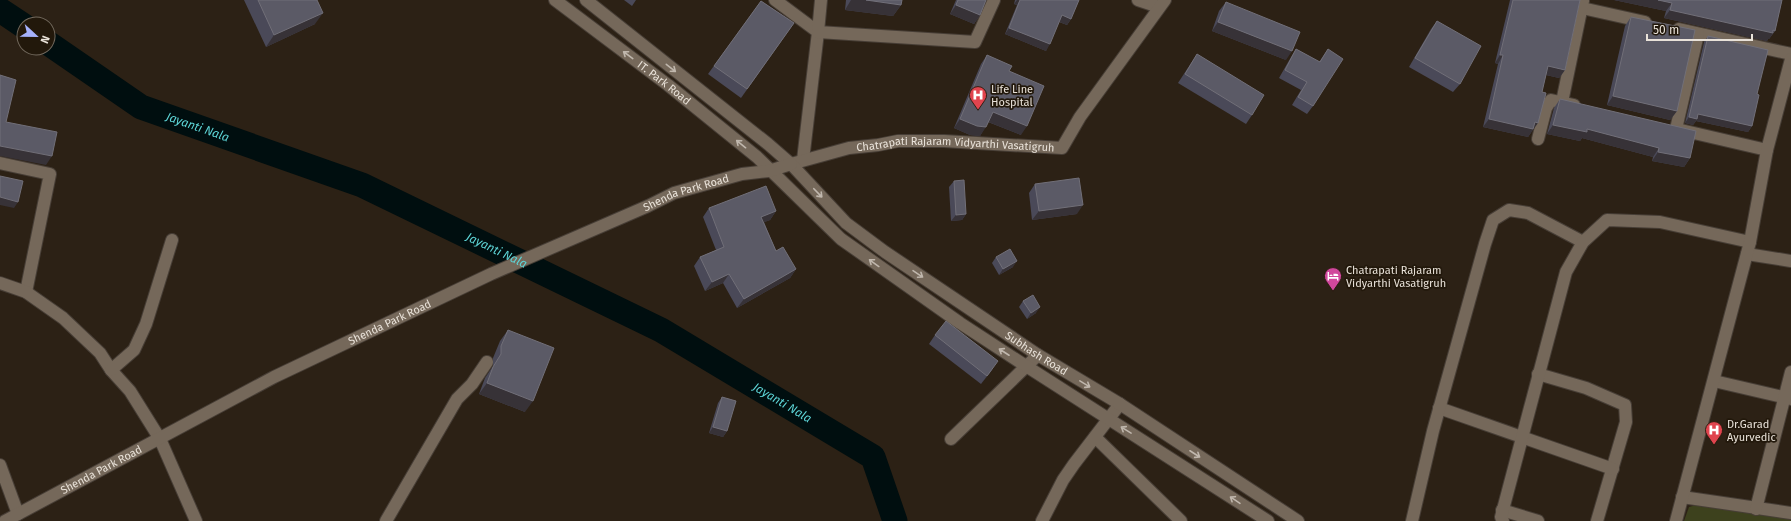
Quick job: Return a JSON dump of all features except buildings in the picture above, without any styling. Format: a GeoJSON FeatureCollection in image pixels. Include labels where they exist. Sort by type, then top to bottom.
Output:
{"type":"FeatureCollection","features":[{"type":"Feature","properties":{"kind":"street","name":"IT. Park Road"},"geometry":{"type":"LineString","coordinates":[[555,0],[668,85],[757,157],[769,170]]}},
{"type":"Feature","properties":{"kind":"street","name":"IT. Park Road"},"geometry":{"type":"LineString","coordinates":[[586,0],[797,162]]}},
{"type":"Feature","properties":{"kind":"street"},"geometry":{"type":"LineString","coordinates":[[775,0],[818,32],[975,42],[994,0]]}},
{"type":"Feature","properties":{"kind":"street"},"geometry":{"type":"LineString","coordinates":[[797,162],[818,32],[821,0]]}},
{"type":"Feature","properties":{"kind":"street"},"geometry":{"type":"LineString","coordinates":[[1138,0],[1162,4]]}},
{"type":"Feature","properties":{"kind":"street","name":"Chatrapati Rajaram Vidyarthi Vasatigruh"},"geometry":{"type":"LineString","coordinates":[[797,162],[849,148],[878,146],[898,141],[944,141],[1062,148],[1080,117],[1162,4]]}},
{"type":"Feature","properties":{"kind":"street"},"geometry":{"type":"LineString","coordinates":[[1562,102],[1582,4],[1663,26],[1791,54]]}},
{"type":"Feature","properties":{"kind":"street"},"geometry":{"type":"LineString","coordinates":[[1676,129],[1698,34]]}},
{"type":"Feature","properties":{"kind":"street"},"geometry":{"type":"LineString","coordinates":[[1676,521],[1749,248],[1767,150],[1791,59]]}},
{"type":"Feature","properties":{"kind":"street"},"geometry":{"type":"LineString","coordinates":[[1538,139],[1547,104],[1550,100],[1585,107]]}},
{"type":"Feature","properties":{"kind":"street"},"geometry":{"type":"LineString","coordinates":[[1661,125],[1767,150]]}},
{"type":"Feature","properties":{"kind":"street","name":"Shenda Park Road"},"geometry":{"type":"LineString","coordinates":[[5,521],[274,377],[504,268],[648,206],[674,193],[742,174],[769,170],[797,162]]}},
{"type":"Feature","properties":{"kind":"street","name":"Subhash Road"},"geometry":{"type":"LineString","coordinates":[[797,162],[839,216],[885,252],[1038,355],[1120,404],[1298,521]]}},
{"type":"Feature","properties":{"kind":"street"},"geometry":{"type":"LineString","coordinates":[[0,163],[50,174],[26,292]]}},
{"type":"Feature","properties":{"kind":"street","name":"Subhash Road"},"geometry":{"type":"LineString","coordinates":[[769,170],[841,239],[960,323],[1260,519]]}},
{"type":"Feature","properties":{"kind":"street"},"geometry":{"type":"LineString","coordinates":[[1412,521],[1439,408],[1468,302],[1493,220],[1509,210],[1528,213],[1583,242]]}},
{"type":"Feature","properties":{"kind":"street"},"geometry":{"type":"LineString","coordinates":[[1538,521],[1502,516],[1538,374],[1566,272],[1583,242],[1607,220],[1660,222],[1791,261]]}},
{"type":"Feature","properties":{"kind":"street"},"geometry":{"type":"LineString","coordinates":[[111,370],[134,350],[146,324],[172,240]]}},
{"type":"Feature","properties":{"kind":"street"},"geometry":{"type":"LineString","coordinates":[[0,283],[26,292],[63,318],[100,353],[111,370],[130,391],[160,439],[196,521]]}},
{"type":"Feature","properties":{"kind":"street"},"geometry":{"type":"LineString","coordinates":[[951,439],[1038,355]]}},
{"type":"Feature","properties":{"kind":"street"},"geometry":{"type":"LineString","coordinates":[[386,521],[458,399],[472,384],[487,362]]}},
{"type":"Feature","properties":{"kind":"street"},"geometry":{"type":"LineString","coordinates":[[1756,508],[1788,398],[1791,372]]}},
{"type":"Feature","properties":{"kind":"street"},"geometry":{"type":"LineString","coordinates":[[1538,374],[1586,388],[1625,405],[1626,422],[1597,521]]}},
{"type":"Feature","properties":{"kind":"street"},"geometry":{"type":"LineString","coordinates":[[1714,381],[1788,398]]}},
{"type":"Feature","properties":{"kind":"street"},"geometry":{"type":"LineString","coordinates":[[1042,521],[1063,480],[1120,404]]}},
{"type":"Feature","properties":{"kind":"street"},"geometry":{"type":"LineString","coordinates":[[1439,408],[1613,469]]}},
{"type":"Feature","properties":{"kind":"street"},"geometry":{"type":"LineString","coordinates":[[1095,438],[1181,521]]}},
{"type":"Feature","properties":{"kind":"street"},"geometry":{"type":"LineString","coordinates":[[0,466],[18,514]]}},
{"type":"Feature","properties":{"kind":"street"},"geometry":{"type":"LineString","coordinates":[[1682,497],[1791,513]]}},
{"type":"Feature","properties":{"kind":"street"},"geometry":{"type":"LineString","coordinates":[[1273,521],[1280,510]]}},
{"type":"Feature","properties":{"kind":"green space"},"geometry":{"type":"Polygon","coordinates":[[[1696,505],[1791,519],[1791,521],[1684,521],[1689,507],[1696,505]]]}},
{"type":"Feature","properties":{"kind":"waterway","name":"Jayanti Nala"},"geometry":{"type":"LineString","coordinates":[[0,10],[16,21]]}},
{"type":"Feature","properties":{"kind":"waterway","name":"Jayanti Nala"},"geometry":{"type":"LineString","coordinates":[[56,49],[141,107],[362,185],[661,330],[873,457],[895,521]]}},
{"type":"Feature","properties":{"kind":"place","name":"Life Line Hospital"},"geometry":{"type":"Point","coordinates":[978,110]}},
{"type":"Feature","properties":{"kind":"place","name":"Chatrapati Rajaram Vidyarthi Vasatigruh"},"geometry":{"type":"Point","coordinates":[1333,291]}},
{"type":"Feature","properties":{"kind":"place","name":"Dr.Garad Ayurvedic"},"geometry":{"type":"Point","coordinates":[1714,445]}}]}
